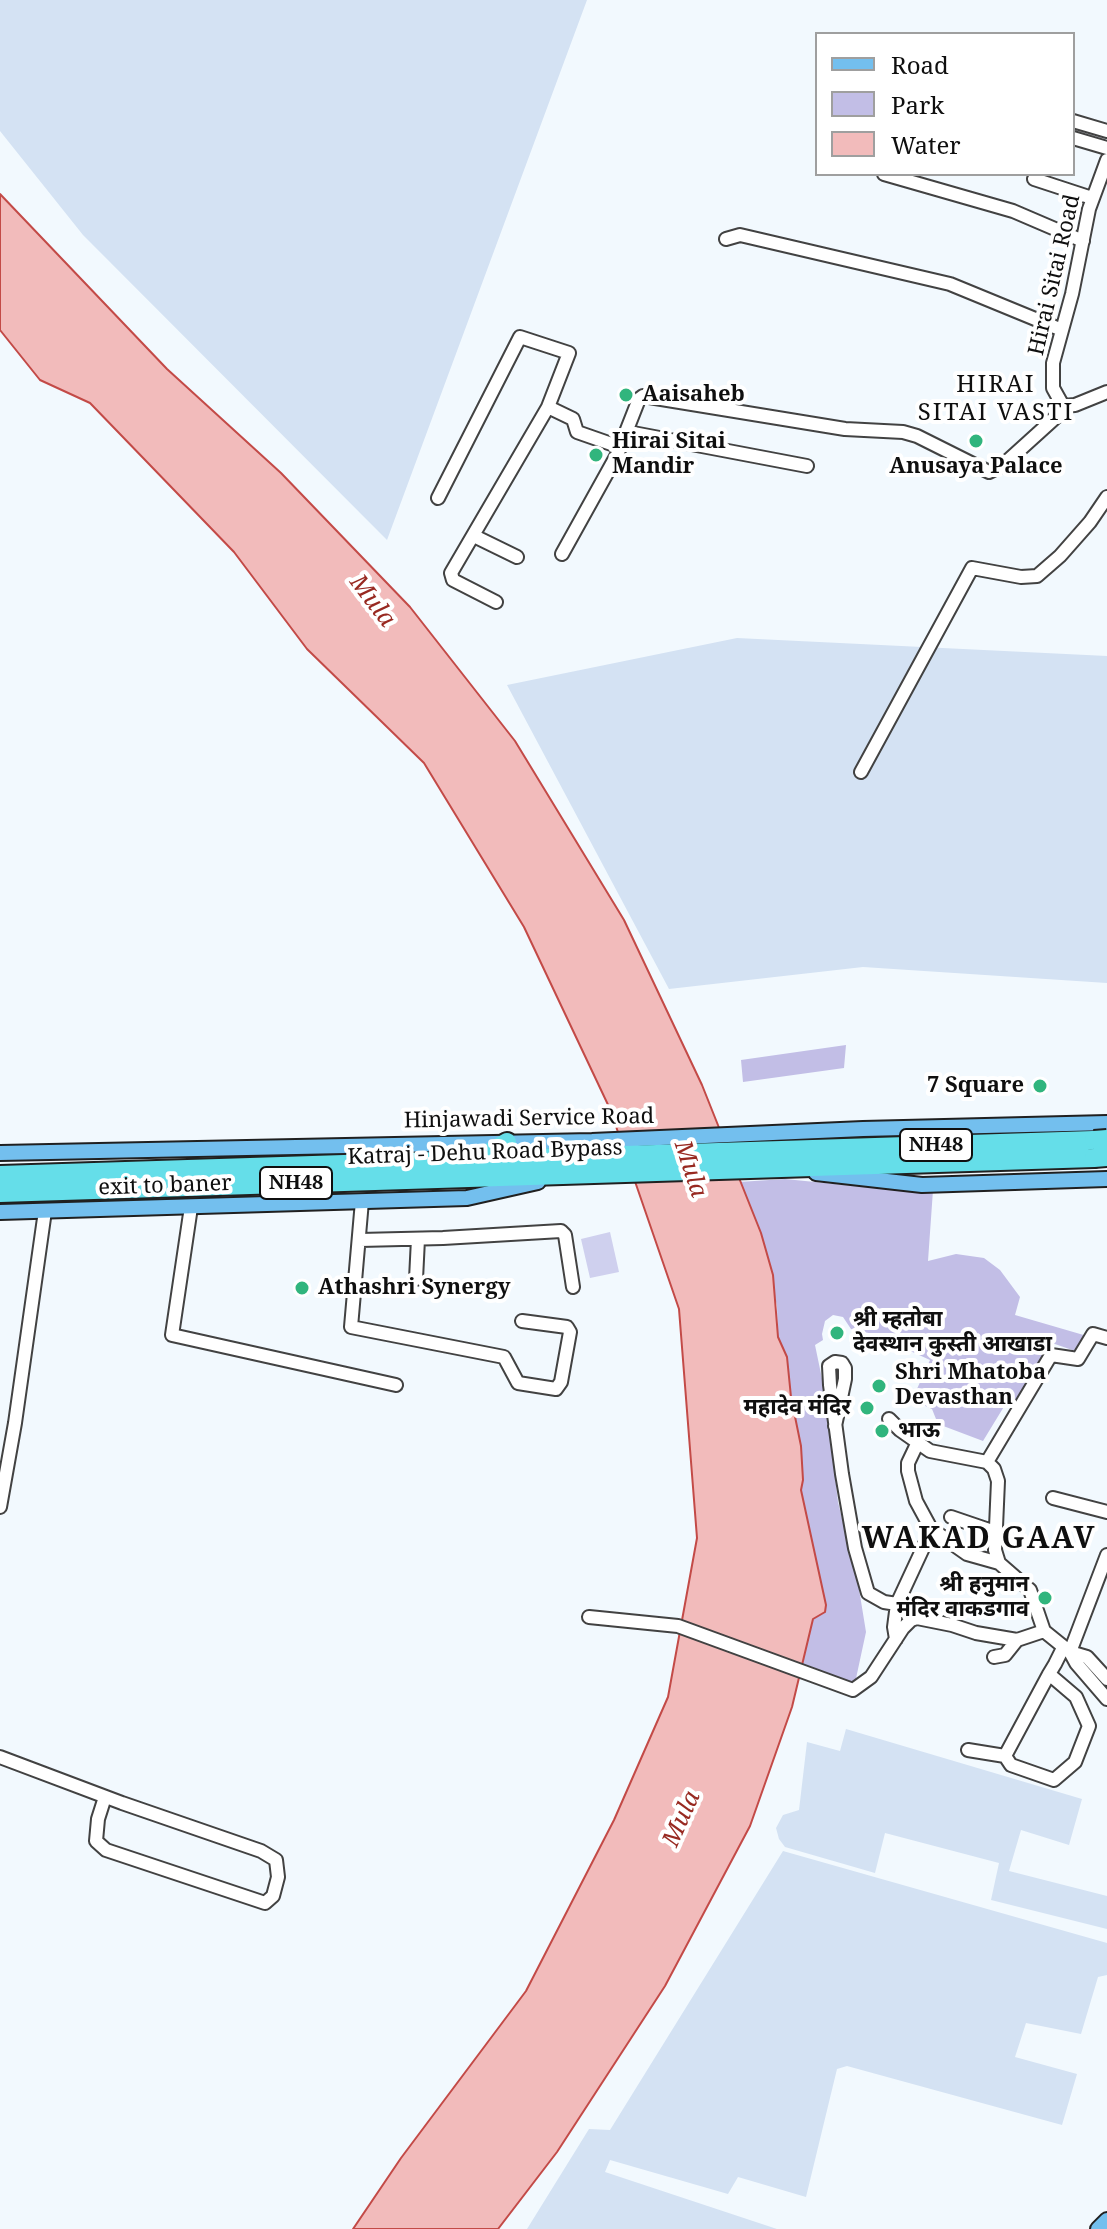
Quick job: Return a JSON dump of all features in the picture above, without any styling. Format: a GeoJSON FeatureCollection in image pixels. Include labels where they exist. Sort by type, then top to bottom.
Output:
{"type":"FeatureCollection","features":[{"type":"Feature","properties":{"kind":"highway","name":"NH48"},"geometry":{"type":"LineString","coordinates":[[781,1155],[1102,1140]]}},
{"type":"Feature","properties":{"kind":"highway"},"geometry":{"type":"LineString","coordinates":[[477,1159],[507,1142]]}},
{"type":"Feature","properties":{"kind":"highway","name":"Katraj - Dehu Road Bypass"},"geometry":{"type":"LineString","coordinates":[[0,1175],[592,1156],[781,1155]]}},
{"type":"Feature","properties":{"kind":"highway","name":"Katraj - Dehu Road Bypass"},"geometry":{"type":"LineString","coordinates":[[0,1193],[569,1174],[592,1156]]}},
{"type":"Feature","properties":{"kind":"main road"},"geometry":{"type":"LineString","coordinates":[[863,1129],[1102,1140],[1106,1179],[922,1185],[850,1178],[781,1155],[863,1129]]}},
{"type":"Feature","properties":{"kind":"main road","name":"Hinjawadi Service Road"},"geometry":{"type":"LineString","coordinates":[[0,1153],[507,1142],[592,1156]]}},
{"type":"Feature","properties":{"kind":"main road","name":"exit to baner"},"geometry":{"type":"LineString","coordinates":[[0,1212],[467,1198],[569,1174]]}},
{"type":"Feature","properties":{"kind":"main road"},"geometry":{"type":"LineString","coordinates":[[1098,2229],[1107,2220]]}},
{"type":"Feature","properties":{"kind":"street"},"geometry":{"type":"LineString","coordinates":[[1075,122],[1107,131]]}},
{"type":"Feature","properties":{"kind":"street"},"geometry":{"type":"LineString","coordinates":[[1075,139],[1107,148]]}},
{"type":"Feature","properties":{"kind":"street","name":"Hirai Sitai Road"},"geometry":{"type":"LineString","coordinates":[[1060,403],[1053,388],[1053,363],[1092,198],[1107,160]]}},
{"type":"Feature","properties":{"kind":"street"},"geometry":{"type":"LineString","coordinates":[[891,176],[1013,211],[1083,241]]}},
{"type":"Feature","properties":{"kind":"street"},"geometry":{"type":"LineString","coordinates":[[1034,179],[1092,198]]}},
{"type":"Feature","properties":{"kind":"street"},"geometry":{"type":"LineString","coordinates":[[726,239],[740,235],[950,284],[1062,330]]}},
{"type":"Feature","properties":{"kind":"street"},"geometry":{"type":"LineString","coordinates":[[438,498],[520,337],[569,353],[548,407],[451,578],[496,602]]}},
{"type":"Feature","properties":{"kind":"street"},"geometry":{"type":"LineString","coordinates":[[562,554],[628,432],[639,399],[648,395],[845,429],[903,432],[989,472],[1003,465],[1056,417],[1060,403],[1075,405],[1107,392]]}},
{"type":"Feature","properties":{"kind":"street"},"geometry":{"type":"LineString","coordinates":[[548,407],[573,419],[577,432],[620,447]]}},
{"type":"Feature","properties":{"kind":"street"},"geometry":{"type":"LineString","coordinates":[[628,432],[807,466]]}},
{"type":"Feature","properties":{"kind":"street"},"geometry":{"type":"LineString","coordinates":[[861,772],[972,568],[1021,577],[1037,576],[1060,556],[1107,497]]}},
{"type":"Feature","properties":{"kind":"street"},"geometry":{"type":"LineString","coordinates":[[474,536],[517,557]]}},
{"type":"Feature","properties":{"kind":"street"},"geometry":{"type":"LineString","coordinates":[[362,1201],[350,1324],[356,1330],[504,1357],[518,1383],[556,1389],[561,1382],[570,1332],[567,1327],[522,1321]]}},
{"type":"Feature","properties":{"kind":"street"},"geometry":{"type":"LineString","coordinates":[[191,1207],[172,1335],[396,1385]]}},
{"type":"Feature","properties":{"kind":"street"},"geometry":{"type":"LineString","coordinates":[[0,1507],[45,1211]]}},
{"type":"Feature","properties":{"kind":"street"},"geometry":{"type":"LineString","coordinates":[[360,1240],[561,1231],[565,1235],[573,1287]]}},
{"type":"Feature","properties":{"kind":"street"},"geometry":{"type":"LineString","coordinates":[[416,1279],[418,1239]]}},
{"type":"Feature","properties":{"kind":"street"},"geometry":{"type":"LineString","coordinates":[[987,1462],[1051,1355],[1078,1359],[1093,1334],[1107,1338]]}},
{"type":"Feature","properties":{"kind":"street"},"geometry":{"type":"LineString","coordinates":[[889,1419],[900,1430],[937,1453],[987,1462],[994,1469],[998,1481],[996,1557],[1030,1590],[1044,1631],[1067,1650],[1107,1699]]}},
{"type":"Feature","properties":{"kind":"street"},"geometry":{"type":"LineString","coordinates":[[835,1426],[865,1588],[884,1602],[897,1604],[917,1618],[976,1633],[1017,1640],[1044,1631]]}},
{"type":"Feature","properties":{"kind":"street"},"geometry":{"type":"LineString","coordinates":[[918,1442],[910,1457],[908,1471],[916,1501],[930,1528],[967,1554],[999,1563]]}},
{"type":"Feature","properties":{"kind":"street"},"geometry":{"type":"LineString","coordinates":[[1053,1498],[1107,1512]]}},
{"type":"Feature","properties":{"kind":"street"},"geometry":{"type":"LineString","coordinates":[[951,1517],[995,1532]]}},
{"type":"Feature","properties":{"kind":"street"},"geometry":{"type":"LineString","coordinates":[[896,1639],[897,1604],[912,1576],[930,1528]]}},
{"type":"Feature","properties":{"kind":"street"},"geometry":{"type":"LineString","coordinates":[[1005,1756],[1049,1674],[1067,1650],[1107,1555]]}},
{"type":"Feature","properties":{"kind":"street"},"geometry":{"type":"LineString","coordinates":[[589,1617],[678,1626],[846,1689],[859,1688],[881,1664],[911,1620],[917,1618]]}},
{"type":"Feature","properties":{"kind":"street"},"geometry":{"type":"LineString","coordinates":[[994,1657],[1005,1655],[1017,1640]]}},
{"type":"Feature","properties":{"kind":"street"},"geometry":{"type":"LineString","coordinates":[[1067,1650],[1087,1657],[1107,1679]]}},
{"type":"Feature","properties":{"kind":"street"},"geometry":{"type":"LineString","coordinates":[[968,1750],[1005,1756],[1011,1765],[1054,1780],[1075,1762],[1089,1726],[1076,1697],[1049,1674]]}},
{"type":"Feature","properties":{"kind":"street"},"geometry":{"type":"LineString","coordinates":[[0,1757],[261,1851],[276,1860],[278,1877],[273,1896],[265,1903],[106,1850],[96,1841],[105,1797]]}},
{"type":"Feature","properties":{"kind":"shaded area"},"geometry":{"type":"Polygon","coordinates":[[[0,0],[587,0],[387,540],[83,235],[0,131],[0,0]]]}},
{"type":"Feature","properties":{"kind":"shaded area"},"geometry":{"type":"Polygon","coordinates":[[[737,638],[1107,656],[1107,983],[863,967],[669,989],[507,685],[737,638]]]}},
{"type":"Feature","properties":{"kind":"shaded area"},"geometry":{"type":"Polygon","coordinates":[[[610,1232],[619,1272],[590,1278],[581,1239],[610,1232]]]}},
{"type":"Feature","properties":{"kind":"shaded area"},"geometry":{"type":"Polygon","coordinates":[[[846,1729],[1082,1799],[1069,1845],[1021,1830],[1009,1871],[1107,1896],[1107,1929],[991,1900],[999,1863],[885,1833],[875,1873],[785,1847],[776,1828],[783,1815],[799,1810],[807,1742],[840,1751],[846,1729]]]}},
{"type":"Feature","properties":{"kind":"shaded area"},"geometry":{"type":"Polygon","coordinates":[[[783,1851],[1107,1943],[1107,1975],[1098,1977],[1081,2034],[1026,2023],[1015,2057],[1077,2074],[1062,2125],[847,2066],[837,2069],[806,2197],[738,2177],[728,2194],[610,2160],[605,2172],[777,2229],[527,2229],[589,2129],[610,2130],[783,1851]]]}},
{"type":"Feature","properties":{"kind":"green space"},"geometry":{"type":"Polygon","coordinates":[[[846,1045],[844,1068],[743,1082],[741,1060],[846,1045]]]}},
{"type":"Feature","properties":{"kind":"green space"},"geometry":{"type":"Polygon","coordinates":[[[785,1179],[933,1190],[928,1261],[956,1254],[984,1258],[1000,1270],[1020,1297],[1015,1315],[1087,1336],[1081,1353],[1052,1343],[1013,1403],[1008,1400],[983,1441],[938,1424],[932,1409],[912,1400],[930,1360],[873,1334],[851,1329],[843,1317],[833,1315],[825,1321],[823,1340],[815,1345],[826,1398],[838,1502],[866,1632],[855,1683],[802,1667],[813,1619],[825,1612],[826,1605],[801,1490],[801,1446],[787,1357],[778,1337],[777,1306],[761,1233],[739,1182],[785,1179]]]}},
{"type":"Feature","properties":{"kind":"water","name":"Mula"},"geometry":{"type":"Polygon","coordinates":[[[0,194],[167,369],[281,473],[410,607],[515,741],[624,920],[702,1085],[761,1233],[773,1275],[778,1337],[787,1357],[801,1446],[801,1490],[825,1612],[813,1619],[792,1707],[750,1826],[665,1986],[557,2152],[498,2229],[353,2229],[401,2158],[526,1991],[614,1820],[668,1697],[697,1538],[679,1309],[610,1109],[524,927],[424,763],[307,649],[234,552],[90,403],[40,380],[0,330],[0,194]]]}},
{"type":"Feature","properties":{"kind":"place","name":"Aaisaheb"},"geometry":{"type":"Point","coordinates":[626,395]}},
{"type":"Feature","properties":{"kind":"place","name":"Anusaya Palace"},"geometry":{"type":"Point","coordinates":[976,441]}},
{"type":"Feature","properties":{"kind":"place","name":"Hirai Sitai Mandir"},"geometry":{"type":"Point","coordinates":[596,455]}},
{"type":"Feature","properties":{"kind":"place","name":"7 Square"},"geometry":{"type":"Point","coordinates":[1040,1086]}},
{"type":"Feature","properties":{"kind":"place","name":"Athashri Synergy"},"geometry":{"type":"Point","coordinates":[302,1288]}},
{"type":"Feature","properties":{"kind":"place","name":"श्री म्हतोबा देवस्थान कुस्ती आखाडा"},"geometry":{"type":"Point","coordinates":[837,1333]}},
{"type":"Feature","properties":{"kind":"place","name":"Shri Mhatoba Devasthan"},"geometry":{"type":"Point","coordinates":[879,1386]}},
{"type":"Feature","properties":{"kind":"place","name":"महादेव मंदिर"},"geometry":{"type":"Point","coordinates":[867,1408]}},
{"type":"Feature","properties":{"kind":"place","name":"भाऊ"},"geometry":{"type":"Point","coordinates":[882,1431]}},
{"type":"Feature","properties":{"kind":"place","name":"श्री हनुमान मंदिर वाकडगाव"},"geometry":{"type":"Point","coordinates":[1045,1598]}},
{"type":"Feature","properties":{"kind":"district","name":"HIRAI SITAI VASTI"},"geometry":{"type":"Point","coordinates":[996,399]}},
{"type":"Feature","properties":{"kind":"district","name":"WAKAD GAAV"},"geometry":{"type":"Point","coordinates":[979,1539]}}]}
